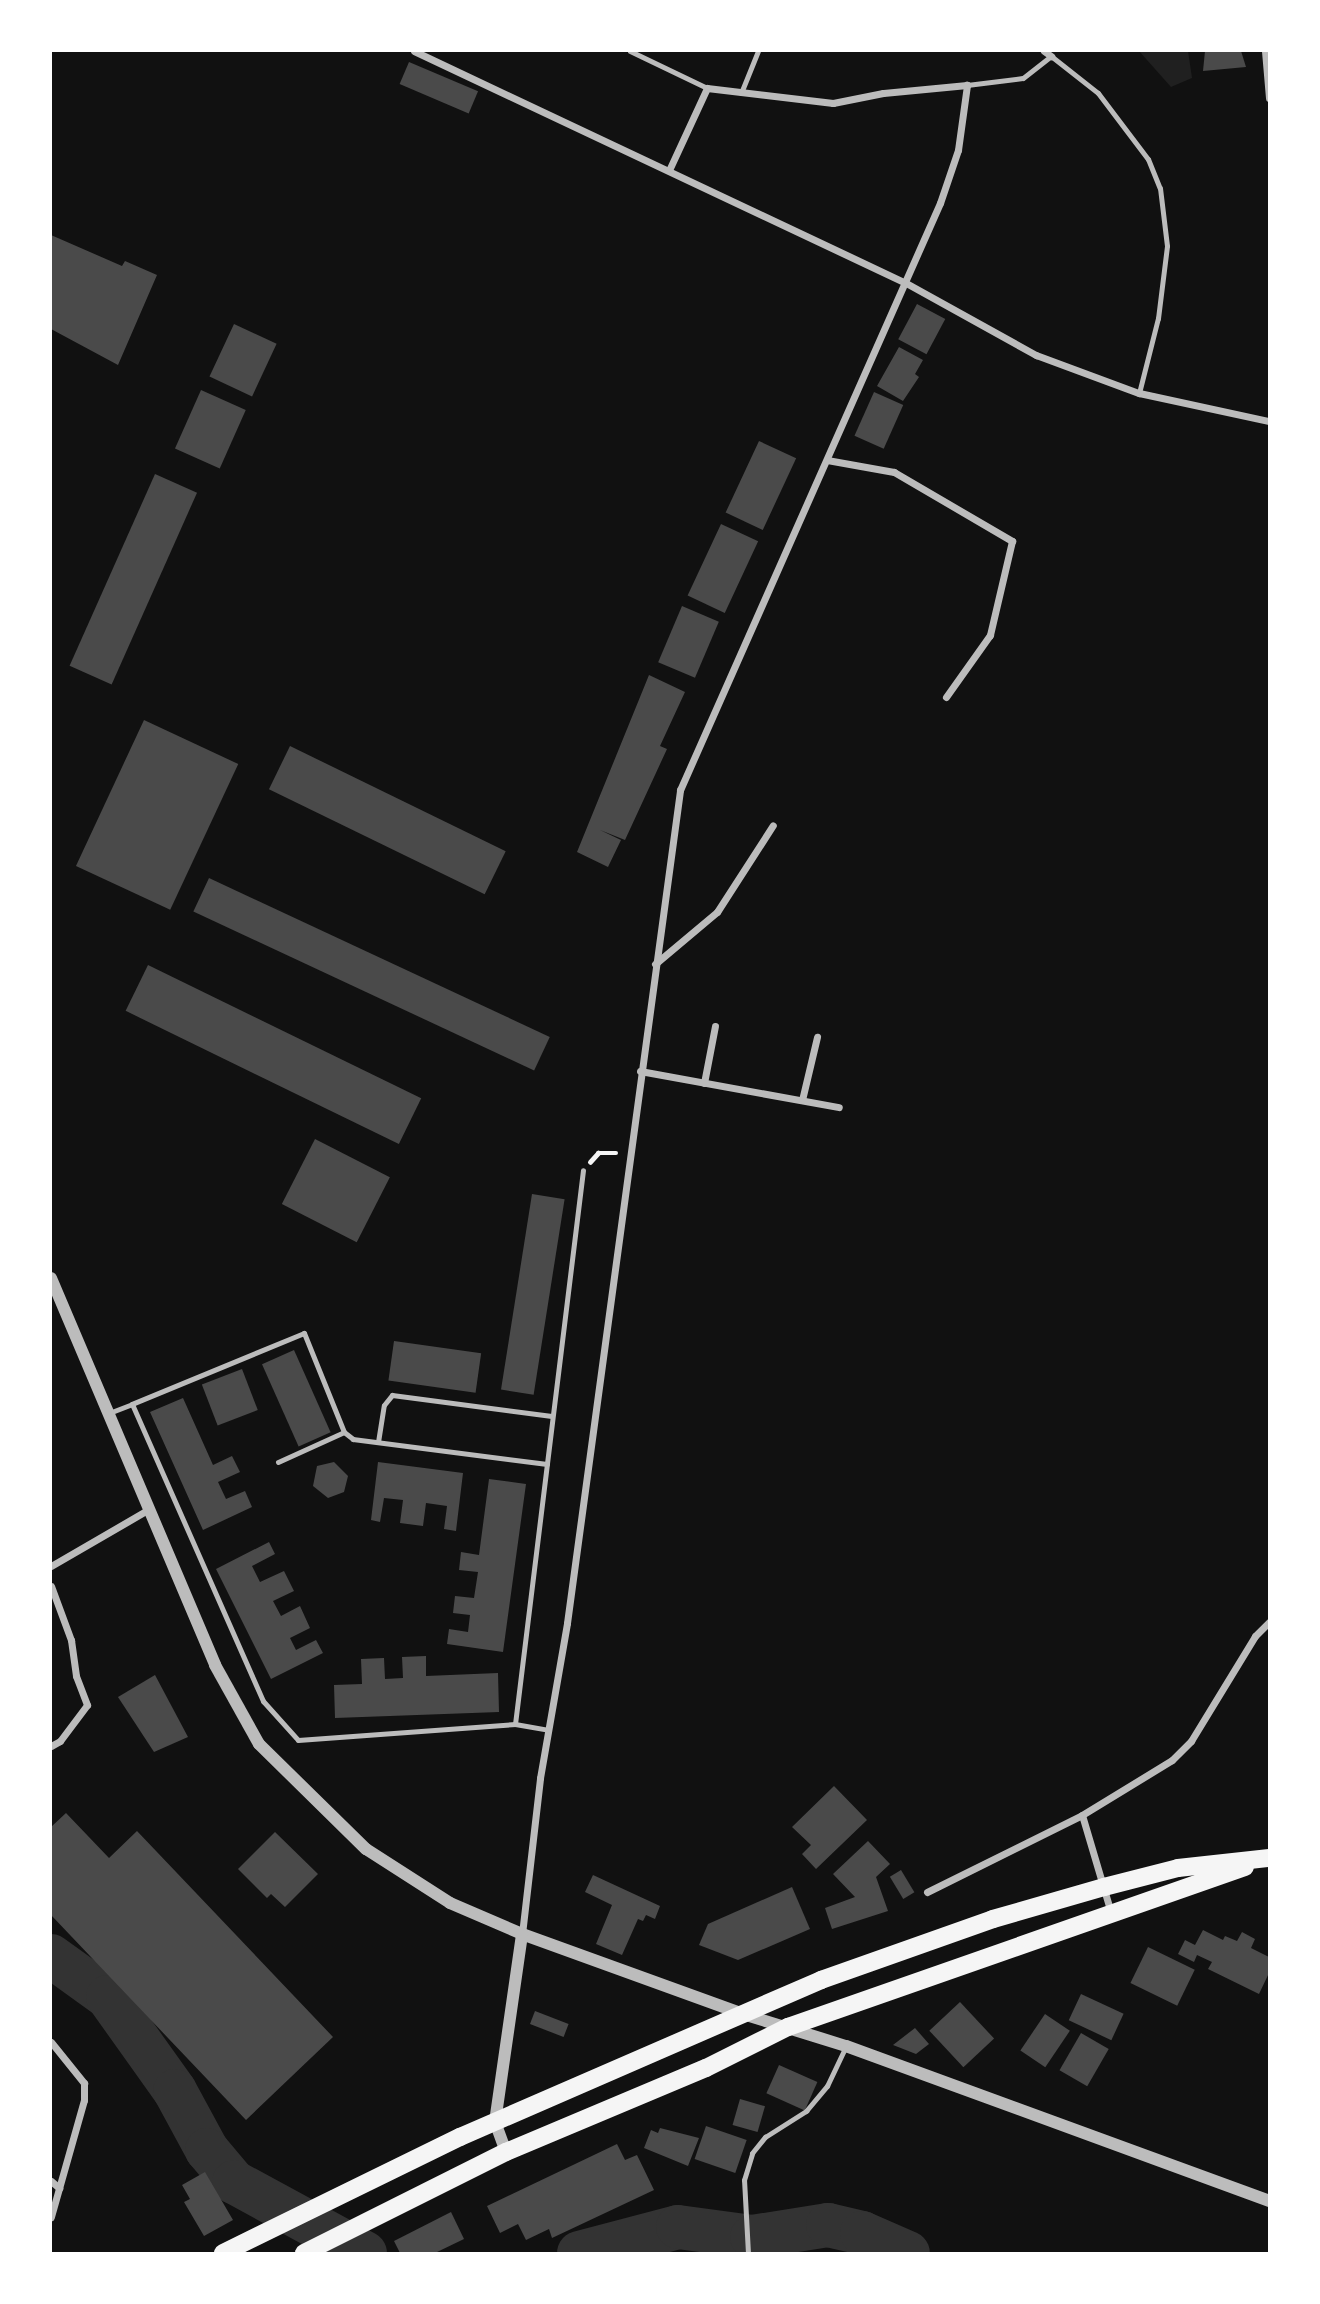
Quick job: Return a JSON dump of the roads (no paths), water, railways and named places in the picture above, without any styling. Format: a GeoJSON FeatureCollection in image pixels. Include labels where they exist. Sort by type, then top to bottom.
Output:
{"type":"FeatureCollection","features":[{"type":"Feature","properties":{"kind":"main road"},"geometry":{"type":"LineString","coordinates":[[223,2253],[495,2122],[821,1980],[993,1919],[1104,1887],[1178,1868],[1269,1858]]}},
{"type":"Feature","properties":{"kind":"main road"},"geometry":{"type":"LineString","coordinates":[[312,2251],[506,2152],[706,2068],[788,2027],[1112,1917],[1269,1858]]}},
{"type":"Feature","properties":{"kind":"street"},"geometry":{"type":"LineString","coordinates":[[414,51],[670,168],[906,283],[1036,355],[1139,393],[1269,421]]}},
{"type":"Feature","properties":{"kind":"street"},"geometry":{"type":"LineString","coordinates":[[1044,51],[1052,56]]}},
{"type":"Feature","properties":{"kind":"street"},"geometry":{"type":"LineString","coordinates":[[1265,51],[1269,98]]}},
{"type":"Feature","properties":{"kind":"street"},"geometry":{"type":"LineString","coordinates":[[506,2152],[495,2122],[548,1730],[591,1449],[680,790],[951,177],[967,85],[883,93],[833,103],[707,88],[670,168]]}},
{"type":"Feature","properties":{"kind":"street"},"geometry":{"type":"LineString","coordinates":[[827,460],[894,472],[1012,541],[990,635],[946,697]]}},
{"type":"Feature","properties":{"kind":"street"},"geometry":{"type":"LineString","coordinates":[[655,964],[717,912],[773,825]]}},
{"type":"Feature","properties":{"kind":"street"},"geometry":{"type":"LineString","coordinates":[[704,1083],[715,1026]]}},
{"type":"Feature","properties":{"kind":"street"},"geometry":{"type":"LineString","coordinates":[[802,1100],[817,1037]]}},
{"type":"Feature","properties":{"kind":"street"},"geometry":{"type":"LineString","coordinates":[[640,1071],[839,1107]]}},
{"type":"Feature","properties":{"kind":"street"},"geometry":{"type":"LineString","coordinates":[[51,1278],[146,1511],[215,1665],[259,1744],[366,1849],[450,1903],[522,1934],[743,2014],[846,2046],[1269,2202]]}},
{"type":"Feature","properties":{"kind":"street"},"geometry":{"type":"LineString","coordinates":[[51,1566],[146,1511]]}},
{"type":"Feature","properties":{"kind":"street"},"geometry":{"type":"LineString","coordinates":[[51,1586],[71,1640],[76,1676],[87,1704],[60,1741],[51,1746]]}},
{"type":"Feature","properties":{"kind":"street"},"geometry":{"type":"LineString","coordinates":[[927,1892],[1082,1815],[1182,1750],[1255,1636],[1269,1622]]}},
{"type":"Feature","properties":{"kind":"street"},"geometry":{"type":"LineString","coordinates":[[1082,1815],[1112,1917]]}},
{"type":"Feature","properties":{"kind":"street"},"geometry":{"type":"LineString","coordinates":[[51,2042],[84,2083],[84,2100],[51,2217]]}},
{"type":"Feature","properties":{"kind":"street"},"geometry":{"type":"LineString","coordinates":[[51,2181],[59,2188]]}},
{"type":"Feature","properties":{"kind":"lane"},"geometry":{"type":"LineString","coordinates":[[630,51],[707,88]]}},
{"type":"Feature","properties":{"kind":"lane"},"geometry":{"type":"LineString","coordinates":[[741,93],[758,51]]}},
{"type":"Feature","properties":{"kind":"lane"},"geometry":{"type":"LineString","coordinates":[[967,85],[1023,78],[1052,56],[1098,93],[1148,159],[1160,188],[1167,246],[1158,318],[1139,393]]}},
{"type":"Feature","properties":{"kind":"lane"},"geometry":{"type":"LineString","coordinates":[[515,1724],[583,1170]]}},
{"type":"Feature","properties":{"kind":"lane"},"geometry":{"type":"LineString","coordinates":[[106,1414],[304,1333],[344,1432],[353,1439],[547,1464]]}},
{"type":"Feature","properties":{"kind":"lane"},"geometry":{"type":"LineString","coordinates":[[378,1442],[384,1405],[391,1395],[552,1416]]}},
{"type":"Feature","properties":{"kind":"lane"},"geometry":{"type":"LineString","coordinates":[[132,1404],[263,1702],[298,1740],[515,1724],[548,1730]]}},
{"type":"Feature","properties":{"kind":"lane"},"geometry":{"type":"LineString","coordinates":[[278,1462],[344,1432]]}},
{"type":"Feature","properties":{"kind":"lane"},"geometry":{"type":"LineString","coordinates":[[748,2253],[744,2229],[744,2180],[752,2153],[765,2137],[806,2111],[827,2086],[846,2046]]}},
{"type":"Feature","properties":{"kind":"waterway"},"geometry":{"type":"LineString","coordinates":[[51,1956],[108,1997],[175,2091],[207,2150],[234,2182],[365,2253]]}},
{"type":"Feature","properties":{"kind":"waterway"},"geometry":{"type":"LineString","coordinates":[[579,2253],[678,2227],[752,2237],[828,2225],[862,2233],[908,2253]]}}]}
